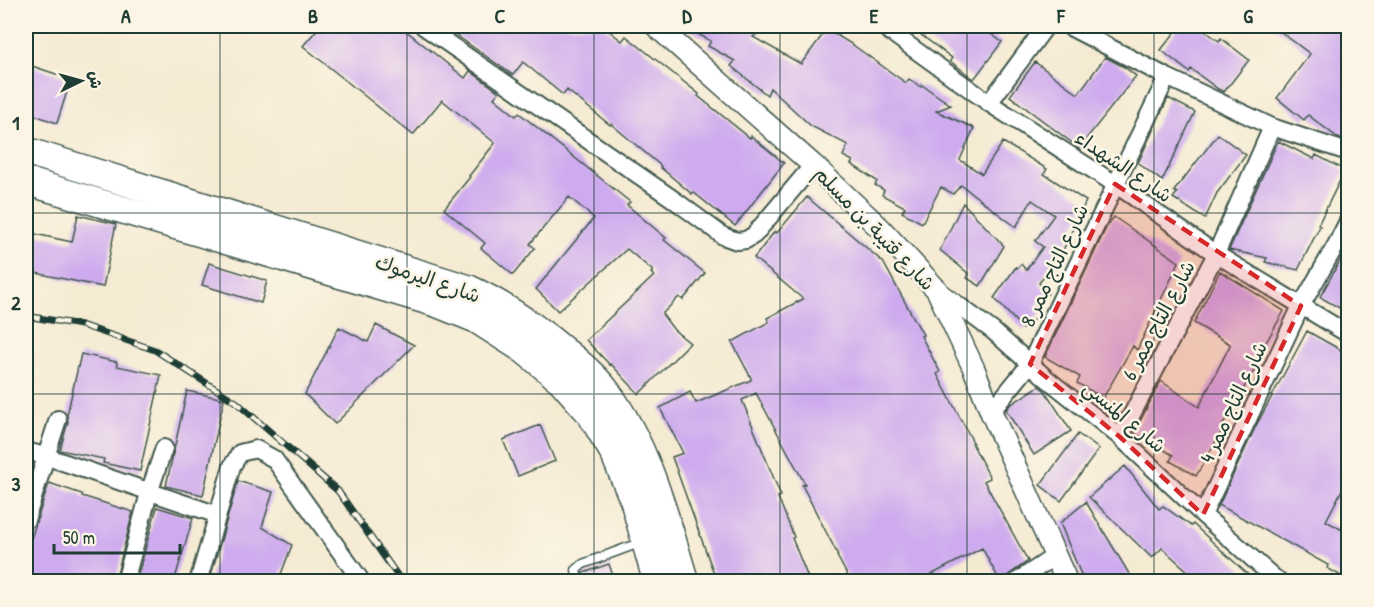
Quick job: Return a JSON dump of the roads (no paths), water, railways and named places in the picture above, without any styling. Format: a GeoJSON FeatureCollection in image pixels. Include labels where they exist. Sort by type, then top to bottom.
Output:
{"type":"FeatureCollection","features":[{"type":"Feature","properties":{"kind":"highway","name":"شارع اليرموك"},"geometry":{"type":"LineString","coordinates":[[26,151],[469,289],[522,318],[593,375],[608,393],[639,448],[653,482],[685,582]]}},
{"type":"Feature","properties":{"kind":"highway","name":"شارع اليرموك"},"geometry":{"type":"LineString","coordinates":[[26,181],[436,303],[476,319],[523,349],[562,381],[590,413],[614,453],[634,501],[657,582]]}},
{"type":"Feature","properties":{"kind":"street"},"geometry":{"type":"LineString","coordinates":[[423,26],[723,237],[737,242],[747,240],[754,235],[813,165]]}},
{"type":"Feature","properties":{"kind":"street","name":"شارع قتيبة بن مسلم"},"geometry":{"type":"LineString","coordinates":[[656,26],[813,165],[881,229],[937,290],[1067,582]]}},
{"type":"Feature","properties":{"kind":"street","name":"شارع الشهداء"},"geometry":{"type":"LineString","coordinates":[[882,26],[989,104],[1115,184],[1216,254],[1348,334]]}},
{"type":"Feature","properties":{"kind":"street"},"geometry":{"type":"LineString","coordinates":[[989,104],[1046,26]]}},
{"type":"Feature","properties":{"kind":"street"},"geometry":{"type":"LineString","coordinates":[[1068,26],[1272,127],[1348,152]]}},
{"type":"Feature","properties":{"kind":"street","name":"شارع التاج ممر 8"},"geometry":{"type":"LineString","coordinates":[[991,412],[1030,364],[1167,77]]}},
{"type":"Feature","properties":{"kind":"street","name":"شارع التاج ممر 6"},"geometry":{"type":"LineString","coordinates":[[1120,437],[1216,254],[1272,127]]}},
{"type":"Feature","properties":{"kind":"street","name":"شارع التاج ممر 4"},"geometry":{"type":"LineString","coordinates":[[1203,515],[1301,306],[1348,221]]}},
{"type":"Feature","properties":{"kind":"street","name":"شارع المنسي"},"geometry":{"type":"LineString","coordinates":[[937,290],[993,332],[1120,437],[1279,582]]}},
{"type":"Feature","properties":{"kind":"street"},"geometry":{"type":"LineString","coordinates":[[26,520],[58,419]]}},
{"type":"Feature","properties":{"kind":"street"},"geometry":{"type":"LineString","coordinates":[[125,582],[149,493],[164,448]]}},
{"type":"Feature","properties":{"kind":"street"},"geometry":{"type":"LineString","coordinates":[[198,582],[232,466],[240,453],[256,449],[274,459],[362,582]]}},
{"type":"Feature","properties":{"kind":"street"},"geometry":{"type":"LineString","coordinates":[[26,451],[218,515]]}},
{"type":"Feature","properties":{"kind":"street"},"geometry":{"type":"LineString","coordinates":[[1017,582],[1055,556]]}},
{"type":"Feature","properties":{"kind":"lane"},"geometry":{"type":"LineString","coordinates":[[577,575],[576,570],[583,564],[645,541]]}},
{"type":"Feature","properties":{"kind":"railway"},"geometry":{"type":"LineString","coordinates":[[26,316],[81,325],[155,350],[236,402],[338,491],[402,582]]}}]}
